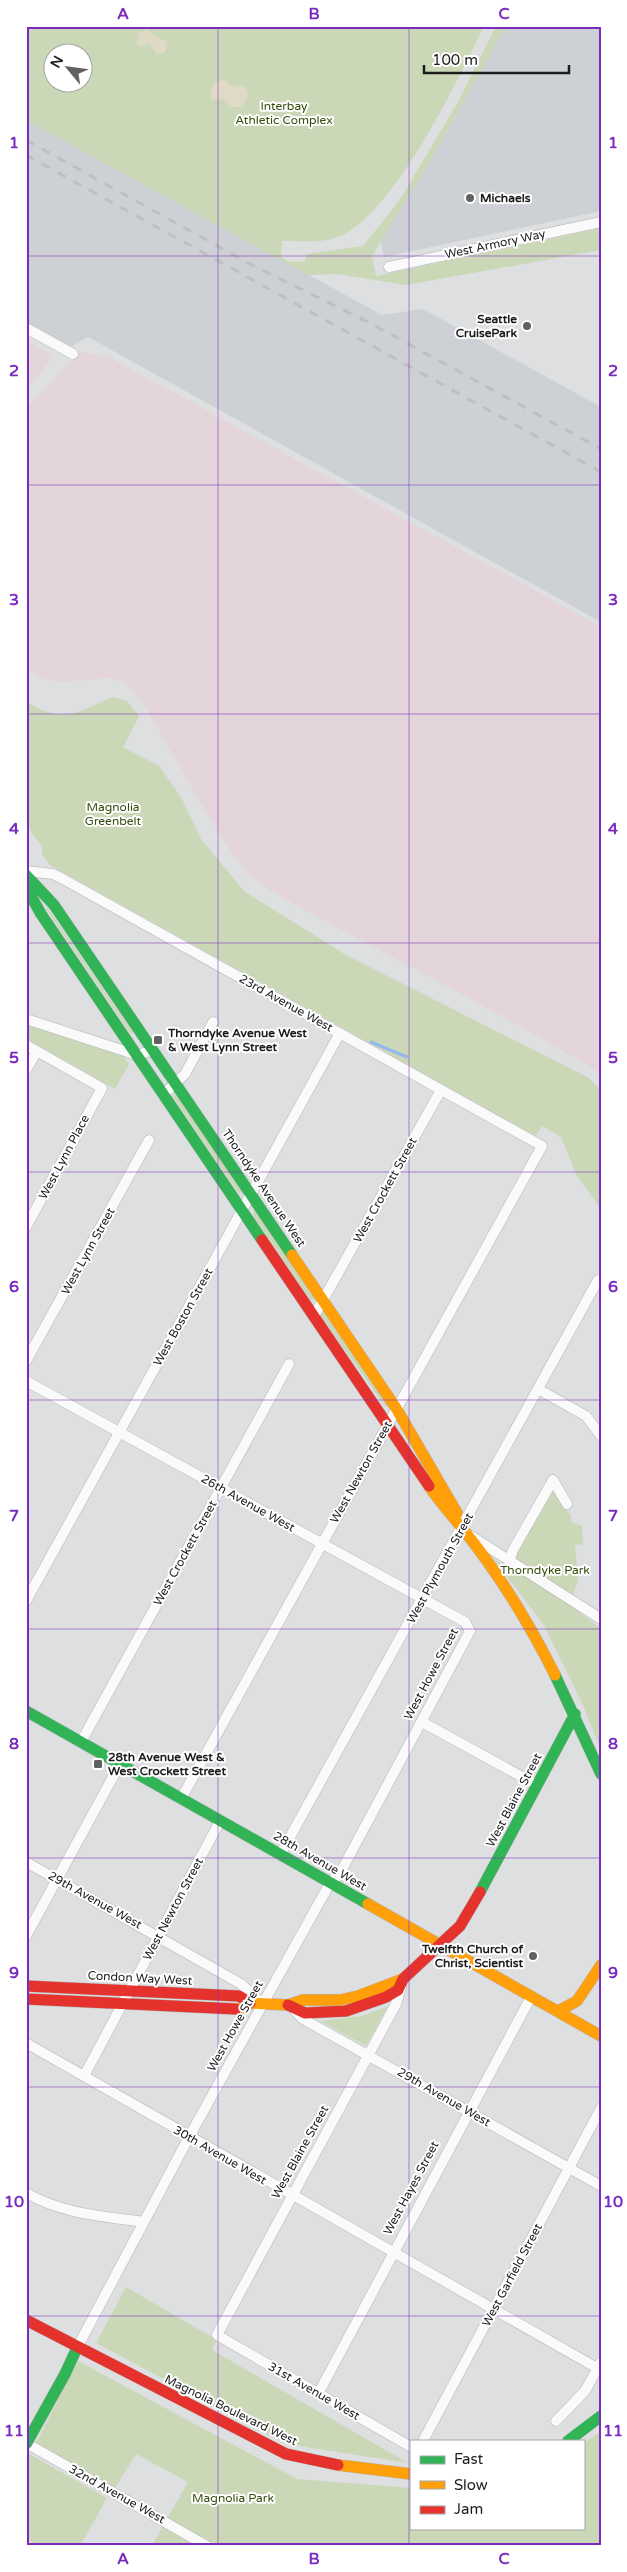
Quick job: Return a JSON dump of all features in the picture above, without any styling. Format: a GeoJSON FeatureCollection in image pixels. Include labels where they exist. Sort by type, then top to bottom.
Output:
{"type":"FeatureCollection","features":[{"type":"Feature","properties":{"kind":"main road","name":"Thorndyke Avenue West"},"geometry":{"type":"LineString","coordinates":[[26,875],[54,905],[396,1408],[454,1506],[462,1528]]}},
{"type":"Feature","properties":{"kind":"main road","name":"Thorndyke Avenue West"},"geometry":{"type":"LineString","coordinates":[[26,887],[41,914],[444,1508],[462,1528],[533,1631],[575,1714],[601,1774]]}},
{"type":"Feature","properties":{"kind":"main road","name":"28th Avenue West"},"geometry":{"type":"LineString","coordinates":[[26,1710],[601,2036]]}},
{"type":"Feature","properties":{"kind":"main road","name":"West Blaine Street"},"geometry":{"type":"LineString","coordinates":[[440,1945],[460,1926],[469,1913],[575,1714]]}},
{"type":"Feature","properties":{"kind":"main road","name":"Condon Way West"},"geometry":{"type":"LineString","coordinates":[[26,1999],[240,2009],[250,2004],[288,2005],[303,2000],[322,2001],[358,1996],[391,1982],[404,1979],[440,1945]]}},
{"type":"Feature","properties":{"kind":"main road"},"geometry":{"type":"LineString","coordinates":[[558,2011],[577,2001],[601,1965]]}},
{"type":"Feature","properties":{"kind":"main road","name":"Condon Way West"},"geometry":{"type":"LineString","coordinates":[[26,1986],[239,1996],[250,2004]]}},
{"type":"Feature","properties":{"kind":"main road","name":"Magnolia Boulevard West"},"geometry":{"type":"LineString","coordinates":[[26,2320],[77,2348],[286,2454],[323,2463],[410,2474]]}},
{"type":"Feature","properties":{"kind":"main road","name":"West Howe Street"},"geometry":{"type":"LineString","coordinates":[[26,2444],[65,2374],[77,2348]]}},
{"type":"Feature","properties":{"kind":"main road"},"geometry":{"type":"LineString","coordinates":[[569,2440],[601,2416]]}},
{"type":"Feature","properties":{"kind":"street","name":"West Armory Way"},"geometry":{"type":"LineString","coordinates":[[389,267],[601,222]]}},
{"type":"Feature","properties":{"kind":"street"},"geometry":{"type":"LineString","coordinates":[[26,328],[73,354]]}},
{"type":"Feature","properties":{"kind":"street","name":"23rd Avenue West"},"geometry":{"type":"LineString","coordinates":[[26,871],[53,874],[63,879],[542,1146]]}},
{"type":"Feature","properties":{"kind":"street"},"geometry":{"type":"LineString","coordinates":[[26,1019],[137,1055],[153,1050]]}},
{"type":"Feature","properties":{"kind":"street"},"geometry":{"type":"LineString","coordinates":[[163,1095],[185,1074],[213,1022]]}},
{"type":"Feature","properties":{"kind":"street","name":"West Boston Street"},"geometry":{"type":"LineString","coordinates":[[26,1601],[340,1033]]}},
{"type":"Feature","properties":{"kind":"street"},"geometry":{"type":"LineString","coordinates":[[26,1045],[37,1051],[26,1070]]}},
{"type":"Feature","properties":{"kind":"street","name":"West Lynn Place"},"geometry":{"type":"LineString","coordinates":[[26,1227],[30,1209],[102,1088],[37,1051]]}},
{"type":"Feature","properties":{"kind":"street","name":"West Crockett Street"},"geometry":{"type":"LineString","coordinates":[[314,1316],[441,1090]]}},
{"type":"Feature","properties":{"kind":"street","name":"West Lynn Street"},"geometry":{"type":"LineString","coordinates":[[26,1361],[149,1140]]}},
{"type":"Feature","properties":{"kind":"street","name":"West Newton Street"},"geometry":{"type":"LineString","coordinates":[[182,1798],[542,1146]]}},
{"type":"Feature","properties":{"kind":"street","name":"West Plymouth Street"},"geometry":{"type":"LineString","coordinates":[[280,1855],[598,1280]]}},
{"type":"Feature","properties":{"kind":"street","name":"West Crockett Street"},"geometry":{"type":"LineString","coordinates":[[81,1742],[289,1364]]}},
{"type":"Feature","properties":{"kind":"street","name":"26th Avenue West"},"geometry":{"type":"LineString","coordinates":[[26,1381],[468,1625]]}},
{"type":"Feature","properties":{"kind":"street"},"geometry":{"type":"LineString","coordinates":[[538,1389],[586,1416],[601,1436]]}},
{"type":"Feature","properties":{"kind":"street"},"geometry":{"type":"LineString","coordinates":[[509,1562],[513,1550],[554,1480],[567,1504]]}},
{"type":"Feature","properties":{"kind":"street"},"geometry":{"type":"LineString","coordinates":[[462,1528],[509,1562],[601,1619]]}},
{"type":"Feature","properties":{"kind":"street","name":"West Howe Street"},"geometry":{"type":"LineString","coordinates":[[77,2348],[189,2137],[330,1883],[339,1875],[470,1635],[468,1625]]}},
{"type":"Feature","properties":{"kind":"street"},"geometry":{"type":"LineString","coordinates":[[422,1722],[537,1785]]}},
{"type":"Feature","properties":{"kind":"street"},"geometry":{"type":"LineString","coordinates":[[26,1936],[120,1764]]}},
{"type":"Feature","properties":{"kind":"street","name":"West Newton Street"},"geometry":{"type":"LineString","coordinates":[[84,2076],[220,1821]]}},
{"type":"Feature","properties":{"kind":"street","name":"29th Avenue West"},"geometry":{"type":"LineString","coordinates":[[26,1862],[241,1984],[263,2004]]}},
{"type":"Feature","properties":{"kind":"street","name":"West Blaine Street"},"geometry":{"type":"LineString","coordinates":[[216,2336],[396,2004],[404,1979]]}},
{"type":"Feature","properties":{"kind":"street","name":"West Hayes Street"},"geometry":{"type":"LineString","coordinates":[[318,2394],[468,2110],[531,1996]]}},
{"type":"Feature","properties":{"kind":"street","name":"29th Avenue West"},"geometry":{"type":"LineString","coordinates":[[288,2005],[303,2019],[369,2054],[601,2186]]}},
{"type":"Feature","properties":{"kind":"street","name":"30th Avenue West"},"geometry":{"type":"LineString","coordinates":[[26,2043],[494,2309],[599,2365]]}},
{"type":"Feature","properties":{"kind":"street","name":"West Garfield Street"},"geometry":{"type":"LineString","coordinates":[[424,2440],[601,2108]]}},
{"type":"Feature","properties":{"kind":"street"},"geometry":{"type":"LineString","coordinates":[[26,2194],[48,2206],[72,2212],[144,2222]]}},
{"type":"Feature","properties":{"kind":"street","name":"31st Avenue West"},"geometry":{"type":"LineString","coordinates":[[216,2336],[410,2446]]}},
{"type":"Feature","properties":{"kind":"street"},"geometry":{"type":"LineString","coordinates":[[556,2421],[585,2390],[599,2365]]}},
{"type":"Feature","properties":{"kind":"street","name":"32nd Avenue West"},"geometry":{"type":"LineString","coordinates":[[26,2444],[207,2546]]}},
{"type":"Feature","properties":{"kind":"shaded area"},"geometry":{"type":"Polygon","coordinates":[[[506,26],[601,26],[601,211],[384,257],[381,241],[429,163],[506,26]]]}},
{"type":"Feature","properties":{"kind":"shaded area"},"geometry":{"type":"Polygon","coordinates":[[[26,120],[382,315],[423,309],[601,407],[601,622],[88,337],[67,349],[26,325],[26,120]]]}},
{"type":"Feature","properties":{"kind":"shaded area"},"geometry":{"type":"Polygon","coordinates":[[[26,340],[53,356],[32,384],[26,378],[26,340]]]}},
{"type":"Feature","properties":{"kind":"shaded area"},"geometry":{"type":"Polygon","coordinates":[[[80,352],[107,356],[601,627],[601,1073],[500,1015],[271,891],[249,874],[236,859],[210,819],[143,703],[124,682],[112,678],[58,682],[41,678],[26,668],[26,408],[80,352]]]}},
{"type":"Feature","properties":{"kind":"green space","name":"Interbay Athletic Complex"},"geometry":{"type":"Polygon","coordinates":[[[26,26],[484,26],[458,79],[421,145],[400,177],[378,205],[356,226],[335,238],[316,241],[282,241],[281,257],[289,262],[305,261],[307,254],[363,246],[399,201],[458,102],[496,26],[506,26],[429,163],[372,256],[376,276],[601,228],[601,250],[406,285],[337,274],[308,275],[26,120],[26,26]]]}},
{"type":"Feature","properties":{"kind":"green space","name":"Magnolia Greenbelt"},"geometry":{"type":"Polygon","coordinates":[[[112,697],[127,701],[139,716],[123,747],[159,766],[181,797],[201,839],[245,892],[346,955],[589,1078],[601,1091],[601,1229],[598,1205],[576,1174],[561,1137],[542,1126],[536,1136],[50,865],[42,854],[42,847],[26,825],[26,701],[50,713],[69,714],[79,712],[112,697]]]}},
{"type":"Feature","properties":{"kind":"green space"},"geometry":{"type":"Polygon","coordinates":[[[47,907],[133,1033],[131,1034],[46,909],[47,907]]]}},
{"type":"Feature","properties":{"kind":"green space"},"geometry":{"type":"Polygon","coordinates":[[[26,1024],[123,1056],[129,1064],[115,1089],[26,1038],[26,1024]]]}},
{"type":"Feature","properties":{"kind":"green space"},"geometry":{"type":"Polygon","coordinates":[[[174,1093],[242,1191],[239,1194],[173,1097],[174,1093]]]}},
{"type":"Feature","properties":{"kind":"green space"},"geometry":{"type":"Polygon","coordinates":[[[254,1209],[315,1299],[310,1300],[253,1215],[254,1209]]]}},
{"type":"Feature","properties":{"kind":"green space"},"geometry":{"type":"Polygon","coordinates":[[[321,1309],[387,1404],[385,1406],[319,1314],[321,1309]]]}},
{"type":"Feature","properties":{"kind":"green space","name":"Thorndyke Park"},"geometry":{"type":"Polygon","coordinates":[[[552,1491],[571,1516],[571,1522],[582,1526],[583,1544],[575,1545],[578,1580],[570,1605],[601,1629],[601,1750],[582,1703],[544,1625],[493,1558],[508,1569],[552,1491]]]}},
{"type":"Feature","properties":{"kind":"green space"},"geometry":{"type":"Polygon","coordinates":[[[388,2006],[366,2046],[320,2021],[362,2016],[388,2006]]]}},
{"type":"Feature","properties":{"kind":"green space"},"geometry":{"type":"Polygon","coordinates":[[[126,2287],[217,2340],[212,2350],[408,2463],[286,2444],[96,2343],[126,2287]]]}},
{"type":"Feature","properties":{"kind":"green space","name":"Magnolia Park"},"geometry":{"type":"Polygon","coordinates":[[[78,2361],[297,2479],[410,2488],[410,2530],[584,2530],[584,2443],[601,2431],[601,2546],[161,2546],[154,2542],[188,2482],[136,2454],[115,2488],[36,2443],[78,2361]]]}},
{"type":"Feature","properties":{"kind":"green space"},"geometry":{"type":"Polygon","coordinates":[[[26,2452],[107,2498],[80,2546],[35,2546],[26,2536],[26,2452]]]}},
{"type":"Feature","properties":{"kind":"sand"},"geometry":{"type":"Polygon","coordinates":[[[148,29],[155,36],[166,41],[167,48],[164,53],[157,54],[149,43],[141,47],[137,44],[138,33],[148,29]]]}},
{"type":"Feature","properties":{"kind":"sand"},"geometry":{"type":"Polygon","coordinates":[[[221,80],[227,81],[232,87],[241,85],[246,88],[248,96],[243,107],[231,107],[222,99],[213,100],[210,98],[213,84],[221,80]]]}},
{"type":"Feature","properties":{"kind":"waterway"},"geometry":{"type":"LineString","coordinates":[[371,1042],[407,1057]]}},
{"type":"Feature","properties":{"kind":"railway"},"geometry":{"type":"LineString","coordinates":[[26,140],[250,264],[368,322],[601,449]]}},
{"type":"Feature","properties":{"kind":"railway"},"geometry":{"type":"LineString","coordinates":[[26,155],[601,472]]}},
{"type":"Feature","properties":{"kind":"traffic: fast"},"geometry":{"type":"LineString","coordinates":[[26,875],[54,905],[292,1255]]}},
{"type":"Feature","properties":{"kind":"traffic: fast"},"geometry":{"type":"LineString","coordinates":[[26,887],[41,914],[262,1240]]}},
{"type":"Feature","properties":{"kind":"traffic: fast"},"geometry":{"type":"LineString","coordinates":[[555,1675],[601,1774]]}},
{"type":"Feature","properties":{"kind":"traffic: fast"},"geometry":{"type":"LineString","coordinates":[[26,1711],[368,1904]]}},
{"type":"Feature","properties":{"kind":"traffic: fast"},"geometry":{"type":"LineString","coordinates":[[480,1892],[575,1714]]}},
{"type":"Feature","properties":{"kind":"traffic: fast"},"geometry":{"type":"LineString","coordinates":[[65,2374],[77,2348]]}},
{"type":"Feature","properties":{"kind":"traffic: fast"},"geometry":{"type":"LineString","coordinates":[[26,2444],[65,2374]]}},
{"type":"Feature","properties":{"kind":"traffic: fast"},"geometry":{"type":"LineString","coordinates":[[569,2440],[601,2416]]}},
{"type":"Feature","properties":{"kind":"traffic: slow"},"geometry":{"type":"LineString","coordinates":[[292,1255],[396,1408],[457,1513]]}},
{"type":"Feature","properties":{"kind":"traffic: slow"},"geometry":{"type":"LineString","coordinates":[[429,1486],[500,1580],[524,1618],[555,1675]]}},
{"type":"Feature","properties":{"kind":"traffic: slow"},"geometry":{"type":"LineString","coordinates":[[368,1904],[601,2036]]}},
{"type":"Feature","properties":{"kind":"traffic: slow"},"geometry":{"type":"LineString","coordinates":[[558,2011],[577,2001],[601,1965]]}},
{"type":"Feature","properties":{"kind":"traffic: slow"},"geometry":{"type":"LineString","coordinates":[[236,2009],[240,2009],[250,2003],[288,2005],[303,2000],[340,2000],[358,1996],[403,1979]]}},
{"type":"Feature","properties":{"kind":"traffic: slow"},"geometry":{"type":"LineString","coordinates":[[338,2465],[410,2474]]}},
{"type":"Feature","properties":{"kind":"traffic: jam"},"geometry":{"type":"LineString","coordinates":[[262,1240],[429,1486]]}},
{"type":"Feature","properties":{"kind":"traffic: jam"},"geometry":{"type":"LineString","coordinates":[[288,2005],[305,2013],[346,2011],[386,1997],[398,1990],[403,1979],[460,1926],[480,1892]]}},
{"type":"Feature","properties":{"kind":"traffic: jam"},"geometry":{"type":"LineString","coordinates":[[26,1986],[239,1996],[250,2003]]}},
{"type":"Feature","properties":{"kind":"traffic: jam"},"geometry":{"type":"LineString","coordinates":[[26,1999],[236,2009]]}},
{"type":"Feature","properties":{"kind":"traffic: jam"},"geometry":{"type":"LineString","coordinates":[[26,2320],[286,2454],[338,2465]]}},
{"type":"Feature","properties":{"kind":"place","name":"Michaels"},"geometry":{"type":"Point","coordinates":[470,198]}},
{"type":"Feature","properties":{"kind":"place","name":"Seattle CruisePark"},"geometry":{"type":"Point","coordinates":[527,326]}},
{"type":"Feature","properties":{"kind":"place","name":"Thorndyke Avenue West & West Lynn Street"},"geometry":{"type":"Point","coordinates":[158,1040]}},
{"type":"Feature","properties":{"kind":"place","name":"28th Avenue West & West Crockett Street"},"geometry":{"type":"Point","coordinates":[98,1764]}},
{"type":"Feature","properties":{"kind":"place","name":"Twelfth Church of Christ, Scientist"},"geometry":{"type":"Point","coordinates":[533,1956]}}]}
